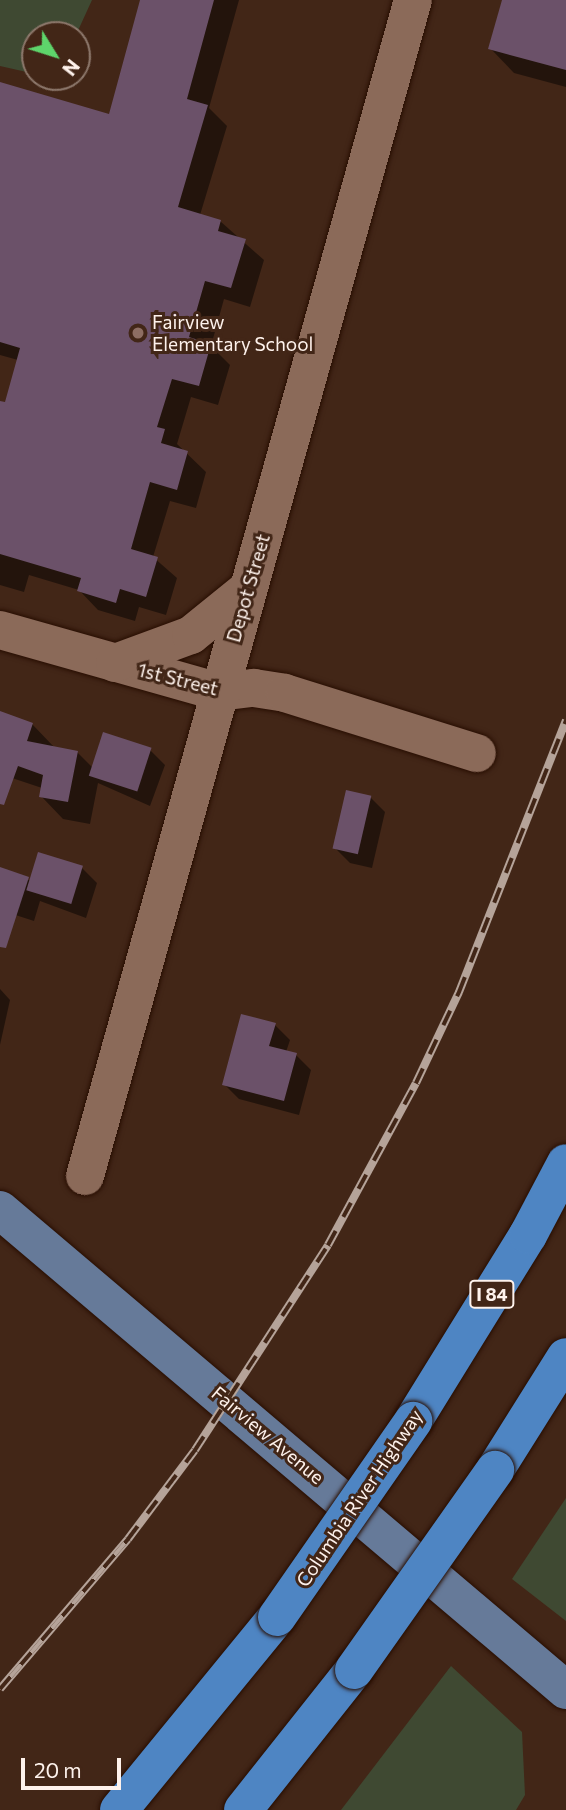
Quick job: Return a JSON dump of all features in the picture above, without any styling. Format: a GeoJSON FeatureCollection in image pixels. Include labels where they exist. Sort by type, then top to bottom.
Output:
{"type":"FeatureCollection","features":[{"type":"Feature","properties":{"kind":"highway","name":"Columbia River Highway"},"geometry":{"type":"LineString","coordinates":[[119,1810],[277,1617],[414,1421],[528,1235],[566,1163]]}},
{"type":"Feature","properties":{"kind":"highway"},"geometry":{"type":"LineString","coordinates":[[243,1810],[354,1671],[495,1470],[566,1357]]}},
{"type":"Feature","properties":{"kind":"main road","name":"Fairview Avenue"},"geometry":{"type":"LineString","coordinates":[[0,1210],[566,1690]]}},
{"type":"Feature","properties":{"kind":"street","name":"Depot Street"},"geometry":{"type":"LineString","coordinates":[[85,1176],[413,0]]}},
{"type":"Feature","properties":{"kind":"street"},"geometry":{"type":"LineString","coordinates":[[115,663],[191,635],[248,589]]}},
{"type":"Feature","properties":{"kind":"street","name":"1st Street"},"geometry":{"type":"LineString","coordinates":[[0,630],[219,692],[254,688],[285,693],[477,753]]}},
{"type":"Feature","properties":{"kind":"green space"},"geometry":{"type":"Polygon","coordinates":[[[0,0],[92,0],[82,21],[21,21],[21,71],[0,66],[0,0]]]}},
{"type":"Feature","properties":{"kind":"green space"},"geometry":{"type":"Polygon","coordinates":[[[566,1498],[566,1621],[512,1579],[566,1498]]]}},
{"type":"Feature","properties":{"kind":"green space"},"geometry":{"type":"Polygon","coordinates":[[[451,1666],[522,1732],[525,1795],[516,1810],[341,1810],[451,1666]]]}},
{"type":"Feature","properties":{"kind":"building"},"geometry":{"type":"Polygon","coordinates":[[[140,0],[214,0],[187,99],[208,105],[178,207],[221,220],[218,231],[246,239],[231,288],[205,281],[189,337],[211,344],[199,386],[172,379],[157,427],[165,429],[161,443],[188,451],[177,490],[150,482],[131,549],[158,557],[146,597],[120,589],[116,603],[77,591],[81,578],[0,554],[0,401],[5,402],[20,348],[0,342],[0,82],[21,88],[21,91],[31,91],[109,114],[140,0]]]}},
{"type":"Feature","properties":{"kind":"building"},"geometry":{"type":"Polygon","coordinates":[[[502,0],[566,0],[566,70],[488,49],[502,0]]]}},
{"type":"Feature","properties":{"kind":"building"},"geometry":{"type":"Polygon","coordinates":[[[0,711],[33,723],[27,741],[78,751],[68,802],[39,797],[43,775],[18,766],[4,805],[0,804],[0,711]]]}},
{"type":"Feature","properties":{"kind":"building"},"geometry":{"type":"Polygon","coordinates":[[[103,732],[152,748],[137,792],[89,776],[103,732]]]}},
{"type":"Feature","properties":{"kind":"building"},"geometry":{"type":"Polygon","coordinates":[[[346,790],[371,796],[358,854],[333,848],[346,790]]]}},
{"type":"Feature","properties":{"kind":"building"},"geometry":{"type":"Polygon","coordinates":[[[38,852],[83,866],[71,904],[26,890],[38,852]]]}},
{"type":"Feature","properties":{"kind":"building"},"geometry":{"type":"Polygon","coordinates":[[[0,867],[29,877],[6,948],[0,947],[0,867]]]}},
{"type":"Feature","properties":{"kind":"building"},"geometry":{"type":"Polygon","coordinates":[[[241,1014],[276,1023],[269,1046],[297,1053],[284,1101],[222,1085],[241,1014]]]}},
{"type":"Feature","properties":{"kind":"railway"},"geometry":{"type":"LineString","coordinates":[[0,1689],[128,1539],[195,1450],[328,1245],[416,1083],[459,992],[566,720]]}},
{"type":"Feature","properties":{"kind":"place","name":"Fairview Elementary School"},"geometry":{"type":"Point","coordinates":[138,333]}}]}
